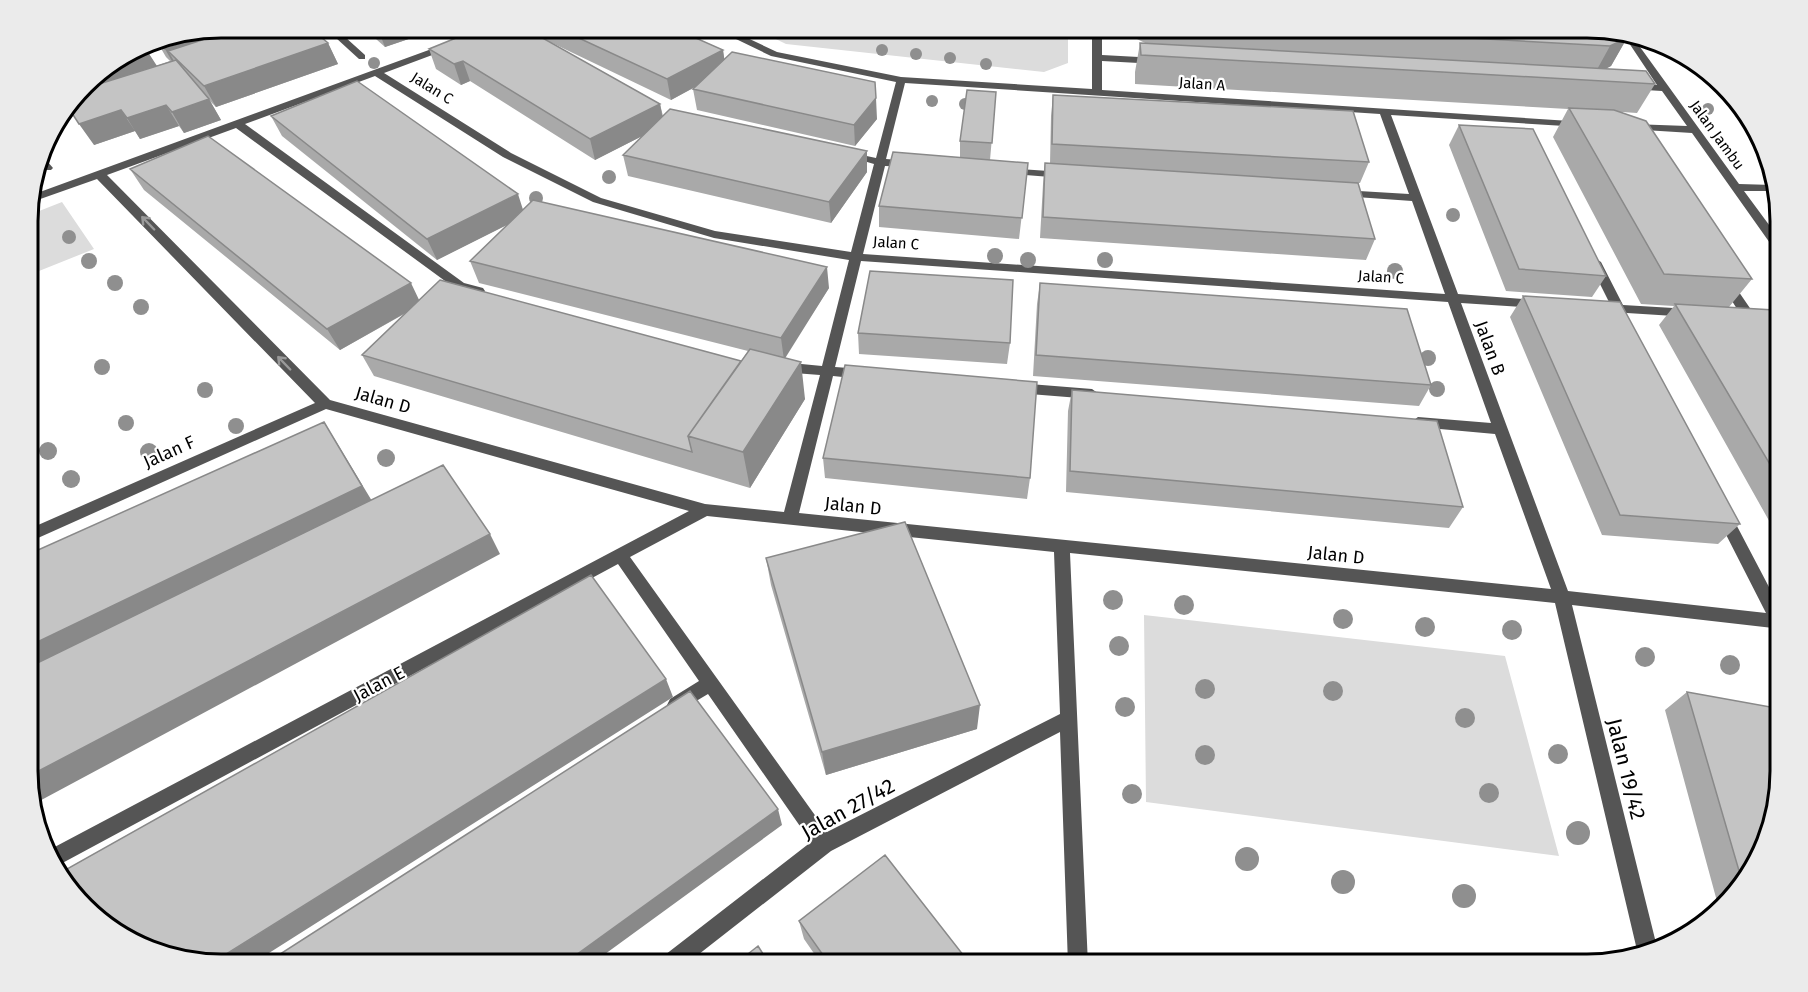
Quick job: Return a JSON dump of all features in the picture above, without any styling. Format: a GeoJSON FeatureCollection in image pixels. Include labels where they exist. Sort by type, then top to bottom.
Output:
{"type":"FeatureCollection","features":[{"type":"Feature","properties":{"kind":"street"},"geometry":{"type":"LineString","coordinates":[[341,38],[362,57]]}},
{"type":"Feature","properties":{"kind":"street"},"geometry":{"type":"LineString","coordinates":[[523,38],[543,48]]}},
{"type":"Feature","properties":{"kind":"street","name":"Jalan A"},"geometry":{"type":"LineString","coordinates":[[740,38],[774,54],[901,80],[1384,110],[1527,125],[1592,124]]}},
{"type":"Feature","properties":{"kind":"street"},"geometry":{"type":"LineString","coordinates":[[1097,38],[1097,92]]}},
{"type":"Feature","properties":{"kind":"street"},"geometry":{"type":"LineString","coordinates":[[39,196],[454,44]]}},
{"type":"Feature","properties":{"kind":"street","name":"Jalan Jambu"},"geometry":{"type":"LineString","coordinates":[[1633,44],[1770,235]]}},
{"type":"Feature","properties":{"kind":"street","name":"Jalan A"},"geometry":{"type":"LineString","coordinates":[[1097,58],[1168,62]]}},
{"type":"Feature","properties":{"kind":"street","name":"Jalan C"},"geometry":{"type":"LineString","coordinates":[[377,73],[507,155],[597,200],[714,234],[856,257],[1547,304]]}},
{"type":"Feature","properties":{"kind":"street"},"geometry":{"type":"LineString","coordinates":[[790,519],[901,80]]}},
{"type":"Feature","properties":{"kind":"street"},"geometry":{"type":"LineString","coordinates":[[1617,86],[1665,88]]}},
{"type":"Feature","properties":{"kind":"street","name":"Jalan B"},"geometry":{"type":"LineString","coordinates":[[1384,110],[1562,597]]}},
{"type":"Feature","properties":{"kind":"street"},"geometry":{"type":"LineString","coordinates":[[236,123],[460,286],[494,296]]}},
{"type":"Feature","properties":{"kind":"street"},"geometry":{"type":"LineString","coordinates":[[1627,131],[1695,130]]}},
{"type":"Feature","properties":{"kind":"street"},"geometry":{"type":"LineString","coordinates":[[834,152],[879,162],[927,165]]}},
{"type":"Feature","properties":{"kind":"street"},"geometry":{"type":"LineString","coordinates":[[998,170],[1070,175]]}},
{"type":"Feature","properties":{"kind":"street","name":"Jalan D"},"geometry":{"type":"LineString","coordinates":[[99,174],[325,404],[705,510],[1562,597],[1770,623]]}},
{"type":"Feature","properties":{"kind":"street"},"geometry":{"type":"LineString","coordinates":[[1737,187],[1767,188]]}},
{"type":"Feature","properties":{"kind":"street"},"geometry":{"type":"LineString","coordinates":[[1333,193],[1416,198]]}},
{"type":"Feature","properties":{"kind":"street"},"geometry":{"type":"LineString","coordinates":[[1587,246],[1629,330]]}},
{"type":"Feature","properties":{"kind":"street"},"geometry":{"type":"LineString","coordinates":[[1718,270],[1748,317]]}},
{"type":"Feature","properties":{"kind":"street"},"geometry":{"type":"LineString","coordinates":[[1594,307],[1701,314]]}},
{"type":"Feature","properties":{"kind":"street"},"geometry":{"type":"LineString","coordinates":[[769,366],[873,375]]}},
{"type":"Feature","properties":{"kind":"street"},"geometry":{"type":"LineString","coordinates":[[1004,386],[1110,396]]}},
{"type":"Feature","properties":{"kind":"street","name":"Jalan F"},"geometry":{"type":"LineString","coordinates":[[38,532],[325,404]]}},
{"type":"Feature","properties":{"kind":"street"},"geometry":{"type":"LineString","coordinates":[[1406,421],[1500,429]]}},
{"type":"Feature","properties":{"kind":"street"},"geometry":{"type":"LineString","coordinates":[[1714,497],[1770,605]]}},
{"type":"Feature","properties":{"kind":"street","name":"Jalan E"},"geometry":{"type":"LineString","coordinates":[[58,856],[705,510]]}},
{"type":"Feature","properties":{"kind":"street"},"geometry":{"type":"LineString","coordinates":[[1062,547],[1078,954]]}},
{"type":"Feature","properties":{"kind":"street"},"geometry":{"type":"LineString","coordinates":[[620,555],[824,844]]}},
{"type":"Feature","properties":{"kind":"street","name":"Jalan 19/42"},"geometry":{"type":"LineString","coordinates":[[1562,597],[1646,945]]}},
{"type":"Feature","properties":{"kind":"street"},"geometry":{"type":"LineString","coordinates":[[660,715],[710,683]]}},
{"type":"Feature","properties":{"kind":"street","name":"Jalan 27/42"},"geometry":{"type":"LineString","coordinates":[[682,954],[824,844],[1067,719]]}},
{"type":"Feature","properties":{"kind":"shaded area"},"geometry":{"type":"Polygon","coordinates":[[[774,38],[1068,38],[1068,63],[1044,72],[786,44],[774,38]]]}},
{"type":"Feature","properties":{"kind":"shaded area"},"geometry":{"type":"Polygon","coordinates":[[[62,202],[94,249],[38,271],[38,211],[62,202]]]}},
{"type":"Feature","properties":{"kind":"shaded area"},"geometry":{"type":"Polygon","coordinates":[[[1144,615],[1505,656],[1559,856],[1146,802],[1144,615]]]}},
{"type":"Feature","properties":{"kind":"building"},"geometry":{"type":"Polygon","coordinates":[[[209,38],[322,38],[328,43],[204,86],[168,51],[209,38]]]}},
{"type":"Feature","properties":{"kind":"building"},"geometry":{"type":"Polygon","coordinates":[[[456,38],[543,38],[660,104],[590,139],[463,61],[454,64],[429,49],[456,38]]]}},
{"type":"Feature","properties":{"kind":"building"},"geometry":{"type":"Polygon","coordinates":[[[579,38],[696,38],[723,50],[667,79],[579,38]]]}},
{"type":"Feature","properties":{"kind":"building"},"geometry":{"type":"Polygon","coordinates":[[[1469,38],[1587,38],[1621,41],[1610,46],[1469,38]]]}},
{"type":"Feature","properties":{"kind":"building"},"geometry":{"type":"Polygon","coordinates":[[[195,40],[165,49],[163,47],[195,40]]]}},
{"type":"Feature","properties":{"kind":"building"},"geometry":{"type":"Polygon","coordinates":[[[1140,43],[1646,71],[1655,84],[1141,55],[1140,43]]]}},
{"type":"Feature","properties":{"kind":"building"},"geometry":{"type":"Polygon","coordinates":[[[732,52],[875,82],[876,98],[854,125],[693,89],[732,52]]]}},
{"type":"Feature","properties":{"kind":"building"},"geometry":{"type":"Polygon","coordinates":[[[176,60],[209,99],[172,112],[166,105],[127,118],[121,110],[79,124],[72,114],[99,84],[176,60]]]}},
{"type":"Feature","properties":{"kind":"building"},"geometry":{"type":"Polygon","coordinates":[[[357,81],[518,194],[427,239],[271,116],[357,81]]]}},
{"type":"Feature","properties":{"kind":"building"},"geometry":{"type":"Polygon","coordinates":[[[967,90],[996,92],[992,143],[960,141],[967,90]]]}},
{"type":"Feature","properties":{"kind":"building"},"geometry":{"type":"Polygon","coordinates":[[[1053,95],[1353,111],[1369,162],[1052,144],[1053,95]]]}},
{"type":"Feature","properties":{"kind":"building"},"geometry":{"type":"Polygon","coordinates":[[[1569,108],[1614,110],[1646,121],[1752,279],[1664,274],[1569,108]]]}},
{"type":"Feature","properties":{"kind":"building"},"geometry":{"type":"Polygon","coordinates":[[[670,109],[867,151],[829,202],[623,155],[670,109]]]}},
{"type":"Feature","properties":{"kind":"building"},"geometry":{"type":"Polygon","coordinates":[[[1459,125],[1533,129],[1606,276],[1519,269],[1459,125]]]}},
{"type":"Feature","properties":{"kind":"building"},"geometry":{"type":"Polygon","coordinates":[[[208,136],[411,283],[327,329],[130,169],[208,136]]]}},
{"type":"Feature","properties":{"kind":"building"},"geometry":{"type":"Polygon","coordinates":[[[893,152],[1028,163],[1022,218],[879,206],[893,152]]]}},
{"type":"Feature","properties":{"kind":"building"},"geometry":{"type":"Polygon","coordinates":[[[1045,163],[1358,183],[1375,239],[1043,217],[1045,163]]]}},
{"type":"Feature","properties":{"kind":"building"},"geometry":{"type":"Polygon","coordinates":[[[533,200],[827,267],[781,338],[470,261],[533,200]]]}},
{"type":"Feature","properties":{"kind":"building"},"geometry":{"type":"Polygon","coordinates":[[[870,271],[1013,280],[1010,343],[858,333],[870,271]]]}},
{"type":"Feature","properties":{"kind":"building"},"geometry":{"type":"Polygon","coordinates":[[[440,280],[741,361],[688,436],[692,452],[362,355],[440,280]]]}},
{"type":"Feature","properties":{"kind":"building"},"geometry":{"type":"Polygon","coordinates":[[[1040,283],[1407,309],[1431,385],[1036,355],[1040,283]]]}},
{"type":"Feature","properties":{"kind":"building"},"geometry":{"type":"Polygon","coordinates":[[[1523,296],[1620,302],[1740,524],[1620,515],[1523,296]]]}},
{"type":"Feature","properties":{"kind":"building"},"geometry":{"type":"Polygon","coordinates":[[[1675,304],[1770,310],[1770,464],[1675,304]]]}},
{"type":"Feature","properties":{"kind":"building"},"geometry":{"type":"Polygon","coordinates":[[[750,349],[801,362],[743,452],[688,436],[750,349]]]}},
{"type":"Feature","properties":{"kind":"building"},"geometry":{"type":"Polygon","coordinates":[[[845,365],[1037,382],[1030,478],[823,458],[845,365]]]}},
{"type":"Feature","properties":{"kind":"building"},"geometry":{"type":"Polygon","coordinates":[[[1072,390],[1437,421],[1463,507],[1070,471],[1072,390]]]}},
{"type":"Feature","properties":{"kind":"building"},"geometry":{"type":"Polygon","coordinates":[[[324,422],[362,486],[38,642],[38,550],[324,422]]]}},
{"type":"Feature","properties":{"kind":"building"},"geometry":{"type":"Polygon","coordinates":[[[443,465],[490,534],[38,771],[38,663],[443,465]]]}},
{"type":"Feature","properties":{"kind":"building"},"geometry":{"type":"Polygon","coordinates":[[[905,522],[980,705],[822,752],[766,558],[905,522]]]}},
{"type":"Feature","properties":{"kind":"building"},"geometry":{"type":"Polygon","coordinates":[[[591,575],[666,679],[226,954],[197,953],[173,948],[151,941],[129,930],[91,901],[66,870],[591,575]]]}},
{"type":"Feature","properties":{"kind":"building"},"geometry":{"type":"Polygon","coordinates":[[[690,691],[778,809],[577,954],[280,954],[690,691]]]}},
{"type":"Feature","properties":{"kind":"building"},"geometry":{"type":"Polygon","coordinates":[[[1687,692],[1770,707],[1770,783],[1767,807],[1757,841],[1740,873],[1687,692]]]}},
{"type":"Feature","properties":{"kind":"building"},"geometry":{"type":"Polygon","coordinates":[[[885,855],[962,954],[822,954],[799,921],[885,855]]]}},
{"type":"Feature","properties":{"kind":"building"},"geometry":{"type":"Polygon","coordinates":[[[758,946],[763,954],[748,954],[758,946]]]}}]}
